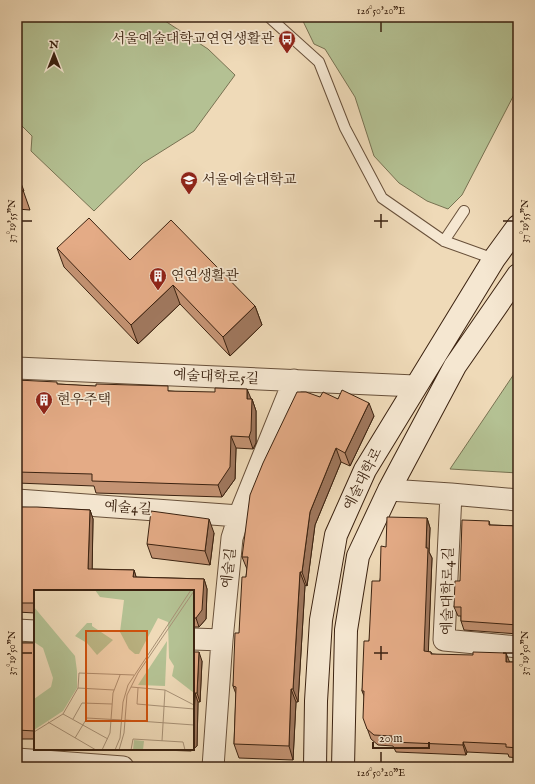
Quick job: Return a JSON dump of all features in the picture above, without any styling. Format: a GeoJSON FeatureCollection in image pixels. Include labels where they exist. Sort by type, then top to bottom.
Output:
{"type":"FeatureCollection","features":[{"type":"Feature","properties":{"kind":"street","name":"예술대학로"},"geometry":{"type":"LineString","coordinates":[[315,767],[316,701],[321,620],[336,535],[365,470],[415,386],[435,358],[494,260],[518,226]]}},
{"type":"Feature","properties":{"kind":"street","name":"예술대학로"},"geometry":{"type":"LineString","coordinates":[[343,767],[346,630],[358,556],[389,490],[455,366],[518,275]]}},
{"type":"Feature","properties":{"kind":"street","name":"예술대학로5길"},"geometry":{"type":"LineString","coordinates":[[17,368],[415,386]]}},
{"type":"Feature","properties":{"kind":"street","name":"예술길"},"geometry":{"type":"LineString","coordinates":[[213,767],[222,640],[232,538],[239,516],[294,380]]}},
{"type":"Feature","properties":{"kind":"street"},"geometry":{"type":"LineString","coordinates":[[389,490],[518,500]]}},
{"type":"Feature","properties":{"kind":"street","name":"예술대학로4길"},"geometry":{"type":"LineString","coordinates":[[451,494],[444,640],[518,647]]}},
{"type":"Feature","properties":{"kind":"street","name":"예술4길"},"geometry":{"type":"LineString","coordinates":[[17,500],[239,516]]}},
{"type":"Feature","properties":{"kind":"street"},"geometry":{"type":"LineString","coordinates":[[17,630],[34,631]]}},
{"type":"Feature","properties":{"kind":"street"},"geometry":{"type":"LineString","coordinates":[[194,639],[222,640]]}},
{"type":"Feature","properties":{"kind":"street"},"geometry":{"type":"LineString","coordinates":[[17,759],[123,767]]}},
{"type":"Feature","properties":{"kind":"lane"},"geometry":{"type":"LineString","coordinates":[[270,17],[319,62],[345,128],[382,198],[444,240],[494,260]]}},
{"type":"Feature","properties":{"kind":"lane"},"geometry":{"type":"LineString","coordinates":[[444,240],[464,211]]}},
{"type":"Feature","properties":{"kind":"green space"},"geometry":{"type":"Polygon","coordinates":[[[17,17],[159,17],[208,49],[235,75],[194,131],[143,163],[94,211],[31,151],[32,136],[17,121],[17,17]]]}},
{"type":"Feature","properties":{"kind":"green space"},"geometry":{"type":"Polygon","coordinates":[[[301,17],[518,17],[518,87],[462,195],[448,209],[427,201],[399,183],[374,156],[355,97],[325,49],[314,44],[301,17]]]}},
{"type":"Feature","properties":{"kind":"green space"},"geometry":{"type":"Polygon","coordinates":[[[518,368],[518,473],[450,469],[518,368]]]}},
{"type":"Feature","properties":{"kind":"building"},"geometry":{"type":"Polygon","coordinates":[[[17,173],[24,191],[17,190],[17,173]]]}},
{"type":"Feature","properties":{"kind":"building","name":"연연생활관"},"geometry":{"type":"Polygon","coordinates":[[[89,218],[130,260],[171,220],[255,306],[223,337],[173,285],[131,325],[57,248],[89,218]]]}},
{"type":"Feature","properties":{"kind":"building"},"geometry":{"type":"Polygon","coordinates":[[[17,380],[96,386],[96,384],[168,386],[168,391],[215,392],[215,388],[247,389],[247,399],[252,399],[251,431],[249,437],[231,436],[230,467],[218,485],[92,481],[92,474],[17,472],[17,380]]]}},
{"type":"Feature","properties":{"kind":"building"},"geometry":{"type":"Polygon","coordinates":[[[342,390],[369,403],[345,453],[336,448],[310,512],[302,572],[300,572],[293,689],[291,689],[289,746],[234,744],[236,687],[233,686],[235,633],[239,633],[242,577],[246,577],[248,557],[242,557],[250,495],[263,463],[297,392],[306,392],[320,397],[323,392],[338,399],[342,390]]]}},
{"type":"Feature","properties":{"kind":"building"},"geometry":{"type":"Polygon","coordinates":[[[17,507],[90,510],[88,569],[134,570],[133,577],[204,579],[202,610],[196,618],[194,618],[194,590],[34,590],[34,603],[17,603],[17,507]]]}},
{"type":"Feature","properties":{"kind":"building"},"geometry":{"type":"Polygon","coordinates":[[[151,511],[209,519],[205,551],[147,544],[151,511]]]}},
{"type":"Feature","properties":{"kind":"building"},"geometry":{"type":"Polygon","coordinates":[[[387,517],[427,518],[426,548],[428,548],[424,651],[431,652],[431,654],[473,655],[473,652],[506,653],[506,662],[518,662],[518,748],[506,747],[506,744],[463,742],[463,745],[392,742],[392,736],[374,735],[367,729],[363,718],[364,691],[362,691],[364,641],[369,641],[372,581],[380,581],[381,546],[386,547],[387,517]]]}},
{"type":"Feature","properties":{"kind":"building"},"geometry":{"type":"Polygon","coordinates":[[[462,520],[489,521],[489,525],[518,526],[518,625],[461,621],[461,607],[454,607],[455,581],[460,581],[462,520]]]}},
{"type":"Feature","properties":{"kind":"building"},"geometry":{"type":"Polygon","coordinates":[[[17,643],[34,643],[34,731],[17,730],[17,643]]]}},
{"type":"Feature","properties":{"kind":"building"},"geometry":{"type":"Polygon","coordinates":[[[194,652],[199,652],[197,693],[195,693],[194,715],[194,652]]]}},
{"type":"Feature","properties":{"kind":"building"},"geometry":{"type":"Polygon","coordinates":[[[45,764],[51,767],[43,767],[45,764]]]}},
{"type":"Feature","properties":{"kind":"place","name":"서울예술대학교연연생활관"},"geometry":{"type":"Point","coordinates":[287,54]}},
{"type":"Feature","properties":{"kind":"place","name":"서울예술대학교"},"geometry":{"type":"Point","coordinates":[189,195]}},
{"type":"Feature","properties":{"kind":"place","name":"연연생활관"},"geometry":{"type":"Point","coordinates":[158,291]}},
{"type":"Feature","properties":{"kind":"place","name":"현우주택"},"geometry":{"type":"Point","coordinates":[44,415]}}]}
